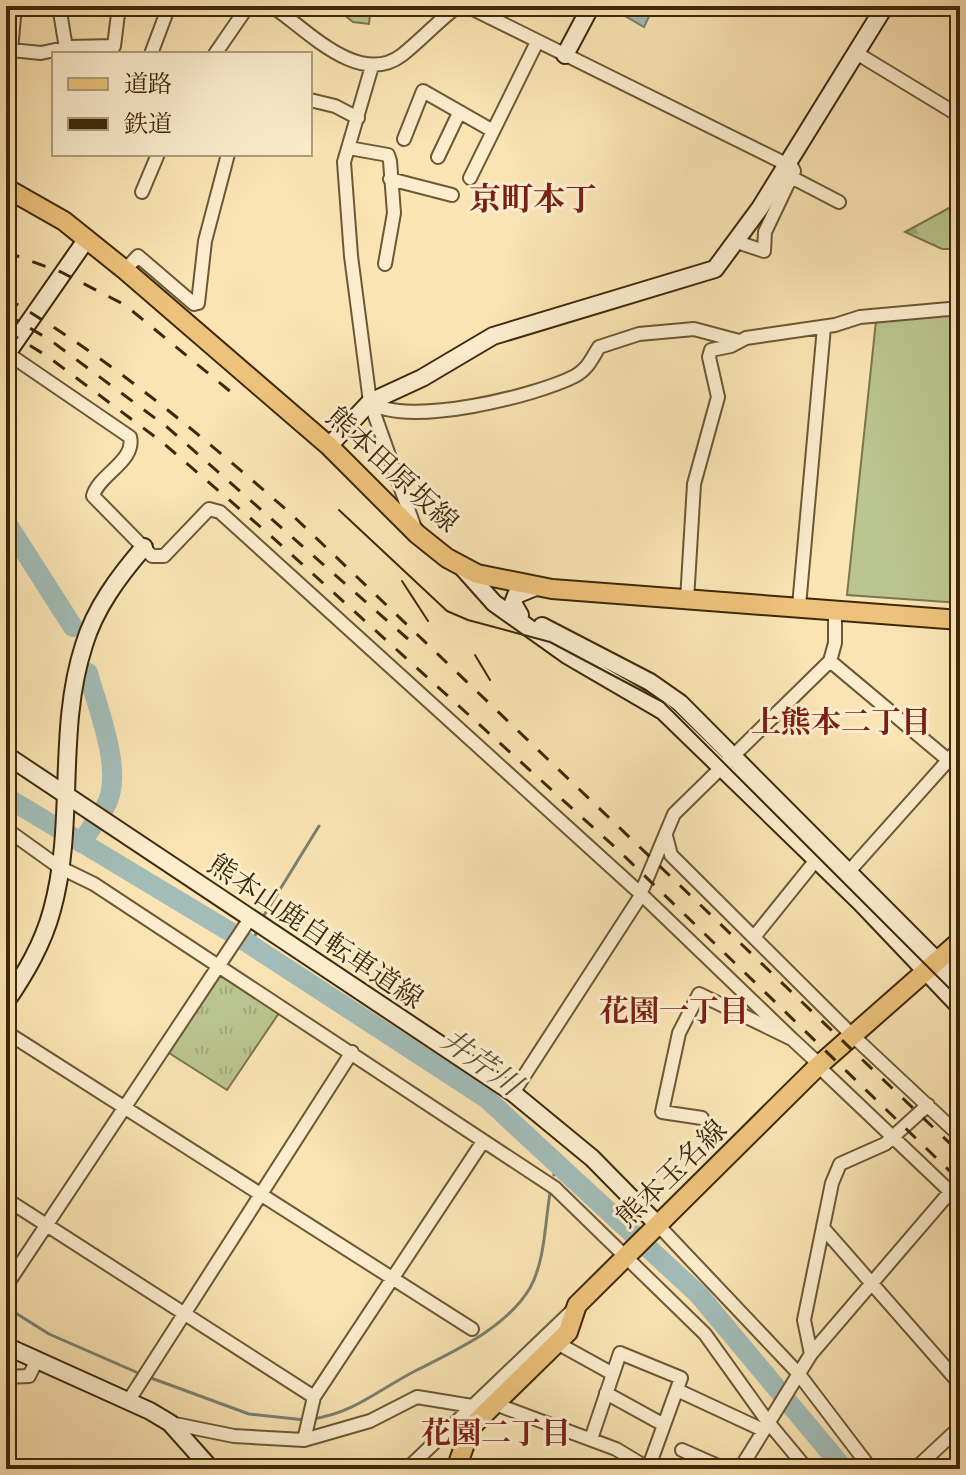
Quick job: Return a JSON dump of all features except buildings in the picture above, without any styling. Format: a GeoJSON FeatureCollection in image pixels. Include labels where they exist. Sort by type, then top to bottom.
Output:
{"type":"FeatureCollection","features":[{"type":"Feature","properties":{"kind":"main road","name":"熊本田原坂線"},"geometry":{"type":"LineString","coordinates":[[6,188],[64,221],[125,270],[329,446],[417,534],[460,566],[492,579],[538,586],[960,620]]}},
{"type":"Feature","properties":{"kind":"main road","name":"熊本玉名線"},"geometry":{"type":"LineString","coordinates":[[456,1469],[471,1427],[568,1332],[577,1305],[819,1066],[960,941]]}},
{"type":"Feature","properties":{"kind":"street"},"geometry":{"type":"LineString","coordinates":[[15,6],[11,50],[52,53]]}},
{"type":"Feature","properties":{"kind":"street"},"geometry":{"type":"LineString","coordinates":[[59,6],[66,52],[114,46],[119,6]]}},
{"type":"Feature","properties":{"kind":"street"},"geometry":{"type":"LineString","coordinates":[[152,52],[169,6]]}},
{"type":"Feature","properties":{"kind":"street"},"geometry":{"type":"LineString","coordinates":[[216,52],[248,6]]}},
{"type":"Feature","properties":{"kind":"street"},"geometry":{"type":"LineString","coordinates":[[272,6],[314,49],[372,66],[399,57],[458,6]]}},
{"type":"Feature","properties":{"kind":"street"},"geometry":{"type":"LineString","coordinates":[[467,6],[789,171],[839,202]]}},
{"type":"Feature","properties":{"kind":"street"},"geometry":{"type":"LineString","coordinates":[[565,55],[591,6]]}},
{"type":"Feature","properties":{"kind":"street"},"geometry":{"type":"LineString","coordinates":[[329,446],[370,402],[422,378],[493,336],[715,269],[789,171],[885,6]]}},
{"type":"Feature","properties":{"kind":"street"},"geometry":{"type":"LineString","coordinates":[[470,178],[537,42]]}},
{"type":"Feature","properties":{"kind":"street"},"geometry":{"type":"LineString","coordinates":[[858,54],[960,116]]}},
{"type":"Feature","properties":{"kind":"street"},"geometry":{"type":"LineString","coordinates":[[372,66],[344,162],[351,256],[370,402],[417,534]]}},
{"type":"Feature","properties":{"kind":"street"},"geometry":{"type":"LineString","coordinates":[[404,139],[423,91],[493,131]]}},
{"type":"Feature","properties":{"kind":"street"},"geometry":{"type":"LineString","coordinates":[[312,101],[358,118]]}},
{"type":"Feature","properties":{"kind":"street"},"geometry":{"type":"LineString","coordinates":[[438,157],[459,113]]}},
{"type":"Feature","properties":{"kind":"street"},"geometry":{"type":"LineString","coordinates":[[349,148],[388,155],[394,213],[385,264]]}},
{"type":"Feature","properties":{"kind":"street"},"geometry":{"type":"LineString","coordinates":[[142,192],[157,156]]}},
{"type":"Feature","properties":{"kind":"street"},"geometry":{"type":"LineString","coordinates":[[125,270],[138,256],[194,304],[198,303],[205,241],[227,156]]}},
{"type":"Feature","properties":{"kind":"street"},"geometry":{"type":"LineString","coordinates":[[737,242],[764,251],[765,232],[789,171]]}},
{"type":"Feature","properties":{"kind":"street"},"geometry":{"type":"LineString","coordinates":[[390,179],[452,195]]}},
{"type":"Feature","properties":{"kind":"street"},"geometry":{"type":"LineString","coordinates":[[86,240],[6,354],[130,437],[129,452],[96,488],[93,496],[144,547],[161,558],[209,509],[220,512],[641,894],[955,1196],[870,1283],[811,1354],[740,1469]]}},
{"type":"Feature","properties":{"kind":"street"},"geometry":{"type":"LineString","coordinates":[[687,600],[694,484],[718,397],[708,353],[739,341],[824,327],[877,314],[960,308]]}},
{"type":"Feature","properties":{"kind":"street"},"geometry":{"type":"LineString","coordinates":[[799,606],[824,327]]}},
{"type":"Feature","properties":{"kind":"street"},"geometry":{"type":"LineString","coordinates":[[370,402],[381,410],[433,411],[507,399],[574,376],[590,364],[599,347],[639,334],[694,329],[739,341]]}},
{"type":"Feature","properties":{"kind":"street"},"geometry":{"type":"LineString","coordinates":[[6,1002],[40,941],[52,909],[65,798],[70,706],[84,643],[108,594],[144,547]]}},
{"type":"Feature","properties":{"kind":"street"},"geometry":{"type":"LineString","coordinates":[[460,566],[494,603],[576,662],[655,703],[726,760]]}},
{"type":"Feature","properties":{"kind":"street"},"geometry":{"type":"LineString","coordinates":[[520,615],[513,603],[516,595],[538,586]]}},
{"type":"Feature","properties":{"kind":"street"},"geometry":{"type":"LineString","coordinates":[[494,603],[670,695],[726,760],[931,965],[960,1007]]}},
{"type":"Feature","properties":{"kind":"street"},"geometry":{"type":"LineString","coordinates":[[513,1093],[641,894],[674,814],[830,661],[835,643],[835,611]]}},
{"type":"Feature","properties":{"kind":"street"},"geometry":{"type":"LineString","coordinates":[[830,661],[956,766]]}},
{"type":"Feature","properties":{"kind":"street"},"geometry":{"type":"LineString","coordinates":[[844,876],[956,766],[960,747]]}},
{"type":"Feature","properties":{"kind":"street","name":"熊本山鹿自転車道線"},"geometry":{"type":"LineString","coordinates":[[6,755],[65,798],[161,855],[255,924],[513,1093],[592,1158],[656,1228]]}},
{"type":"Feature","properties":{"kind":"street"},"geometry":{"type":"LineString","coordinates":[[6,829],[352,1052],[482,1143],[555,1188],[705,1334],[768,1423],[807,1469]]}},
{"type":"Feature","properties":{"kind":"street"},"geometry":{"type":"LineString","coordinates":[[666,836],[671,855],[852,1035],[960,1136]]}},
{"type":"Feature","properties":{"kind":"street"},"geometry":{"type":"LineString","coordinates":[[754,937],[821,853]]}},
{"type":"Feature","properties":{"kind":"street"},"geometry":{"type":"LineString","coordinates":[[6,1286],[219,967],[255,924]]}},
{"type":"Feature","properties":{"kind":"street"},"geometry":{"type":"LineString","coordinates":[[931,965],[960,984]]}},
{"type":"Feature","properties":{"kind":"street"},"geometry":{"type":"LineString","coordinates":[[702,1118],[662,1112],[679,1033],[699,994],[792,1039]]}},
{"type":"Feature","properties":{"kind":"street"},"geometry":{"type":"LineString","coordinates":[[6,1032],[472,1329]]}},
{"type":"Feature","properties":{"kind":"street"},"geometry":{"type":"LineString","coordinates":[[129,1400],[352,1052]]}},
{"type":"Feature","properties":{"kind":"street"},"geometry":{"type":"LineString","coordinates":[[811,1354],[804,1320],[832,1183],[840,1164],[894,1137],[928,1105]]}},
{"type":"Feature","properties":{"kind":"street"},"geometry":{"type":"LineString","coordinates":[[306,1433],[314,1397],[482,1143]]}},
{"type":"Feature","properties":{"kind":"street"},"geometry":{"type":"LineString","coordinates":[[6,1199],[314,1397]]}},
{"type":"Feature","properties":{"kind":"street"},"geometry":{"type":"LineString","coordinates":[[656,1228],[796,1376],[871,1469]]}},
{"type":"Feature","properties":{"kind":"street"},"geometry":{"type":"LineString","coordinates":[[824,1229],[960,1384]]}},
{"type":"Feature","properties":{"kind":"street"},"geometry":{"type":"LineString","coordinates":[[407,1469],[577,1305]]}},
{"type":"Feature","properties":{"kind":"street"},"geometry":{"type":"LineString","coordinates":[[557,1343],[613,1374]]}},
{"type":"Feature","properties":{"kind":"street"},"geometry":{"type":"LineString","coordinates":[[6,1346],[36,1362],[129,1400],[170,1423],[234,1436],[306,1433],[370,1421],[417,1397],[472,1406]]}},
{"type":"Feature","properties":{"kind":"street"},"geometry":{"type":"LineString","coordinates":[[495,1404],[591,1439],[649,1469],[681,1378],[620,1353],[591,1439]]}},
{"type":"Feature","properties":{"kind":"street"},"geometry":{"type":"LineString","coordinates":[[6,1377],[29,1376],[36,1362]]}},
{"type":"Feature","properties":{"kind":"street"},"geometry":{"type":"LineString","coordinates":[[677,1390],[768,1423]]}},
{"type":"Feature","properties":{"kind":"street"},"geometry":{"type":"LineString","coordinates":[[606,1393],[664,1425]]}},
{"type":"Feature","properties":{"kind":"street"},"geometry":{"type":"LineString","coordinates":[[170,1423],[211,1469]]}},
{"type":"Feature","properties":{"kind":"street"},"geometry":{"type":"LineString","coordinates":[[915,1469],[960,1427]]}},
{"type":"Feature","properties":{"kind":"street"},"geometry":{"type":"LineString","coordinates":[[682,1450],[725,1469]]}},
{"type":"Feature","properties":{"kind":"street"},"geometry":{"type":"LineString","coordinates":[[618,1469],[625,1454]]}},
{"type":"Feature","properties":{"kind":"green space"},"geometry":{"type":"Polygon","coordinates":[[[333,6],[378,6],[370,14],[369,24],[353,22],[333,6]]]}},
{"type":"Feature","properties":{"kind":"green space"},"geometry":{"type":"Polygon","coordinates":[[[960,202],[960,249],[942,249],[905,232],[960,202]]]}},
{"type":"Feature","properties":{"kind":"green space"},"geometry":{"type":"Polygon","coordinates":[[[960,314],[960,603],[847,595],[876,321],[960,314]]]}},
{"type":"Feature","properties":{"kind":"green space"},"geometry":{"type":"Polygon","coordinates":[[[219,975],[279,1013],[227,1090],[169,1053],[219,975]]]}},
{"type":"Feature","properties":{"kind":"water"},"geometry":{"type":"Polygon","coordinates":[[[608,6],[654,6],[644,27],[608,6]]]}},
{"type":"Feature","properties":{"kind":"waterway"},"geometry":{"type":"LineString","coordinates":[[6,522],[73,627]]}},
{"type":"Feature","properties":{"kind":"waterway"},"geometry":{"type":"LineString","coordinates":[[88,673],[111,760],[110,794],[105,807]]}},
{"type":"Feature","properties":{"kind":"waterway","name":"井芹川"},"geometry":{"type":"LineString","coordinates":[[6,797],[237,936],[486,1098],[699,1295],[844,1469]]}},
{"type":"Feature","properties":{"kind":"waterway"},"geometry":{"type":"LineString","coordinates":[[81,843],[96,821]]}},
{"type":"Feature","properties":{"kind":"waterway"},"geometry":{"type":"LineString","coordinates":[[263,917],[319,826]]}},
{"type":"Feature","properties":{"kind":"waterway"},"geometry":{"type":"LineString","coordinates":[[251,946],[258,928]]}},
{"type":"Feature","properties":{"kind":"waterway"},"geometry":{"type":"LineString","coordinates":[[554,1161],[554,1175]]}},
{"type":"Feature","properties":{"kind":"waterway"},"geometry":{"type":"LineString","coordinates":[[312,1419],[341,1412],[366,1399],[464,1346],[508,1315],[535,1277],[542,1254],[550,1193]]}},
{"type":"Feature","properties":{"kind":"waterway"},"geometry":{"type":"LineString","coordinates":[[6,1307],[49,1334],[136,1372]]}},
{"type":"Feature","properties":{"kind":"waterway"},"geometry":{"type":"LineString","coordinates":[[151,1378],[249,1414],[305,1420]]}},
{"type":"Feature","properties":{"kind":"tram line"},"geometry":{"type":"LineString","coordinates":[[339,510],[447,611],[468,620],[550,642],[663,702],[960,999]]}},
{"type":"Feature","properties":{"kind":"tram line"},"geometry":{"type":"LineString","coordinates":[[402,581],[428,621]]}},
{"type":"Feature","properties":{"kind":"tram line"},"geometry":{"type":"LineString","coordinates":[[475,655],[490,680]]}},
{"type":"Feature","properties":{"kind":"railway"},"geometry":{"type":"LineString","coordinates":[[6,252],[61,272],[125,305],[237,397]]}},
{"type":"Feature","properties":{"kind":"railway"},"geometry":{"type":"LineString","coordinates":[[6,298],[118,372],[289,512],[960,1153]]}},
{"type":"Feature","properties":{"kind":"railway"},"geometry":{"type":"LineString","coordinates":[[6,314],[50,340],[167,427],[408,639]]}},
{"type":"Feature","properties":{"kind":"railway"},"geometry":{"type":"LineString","coordinates":[[6,331],[47,356],[162,442],[271,536],[617,849],[960,1181]]}},
{"type":"Feature","properties":{"kind":"district","name":"京町本丁"},"geometry":{"type":"Point","coordinates":[533,199]}},
{"type":"Feature","properties":{"kind":"district","name":"上熊本二丁目"},"geometry":{"type":"Point","coordinates":[841,722]}},
{"type":"Feature","properties":{"kind":"district","name":"花園一丁目"},"geometry":{"type":"Point","coordinates":[674,1011]}},
{"type":"Feature","properties":{"kind":"district","name":"花園二丁目"},"geometry":{"type":"Point","coordinates":[496,1433]}}]}
